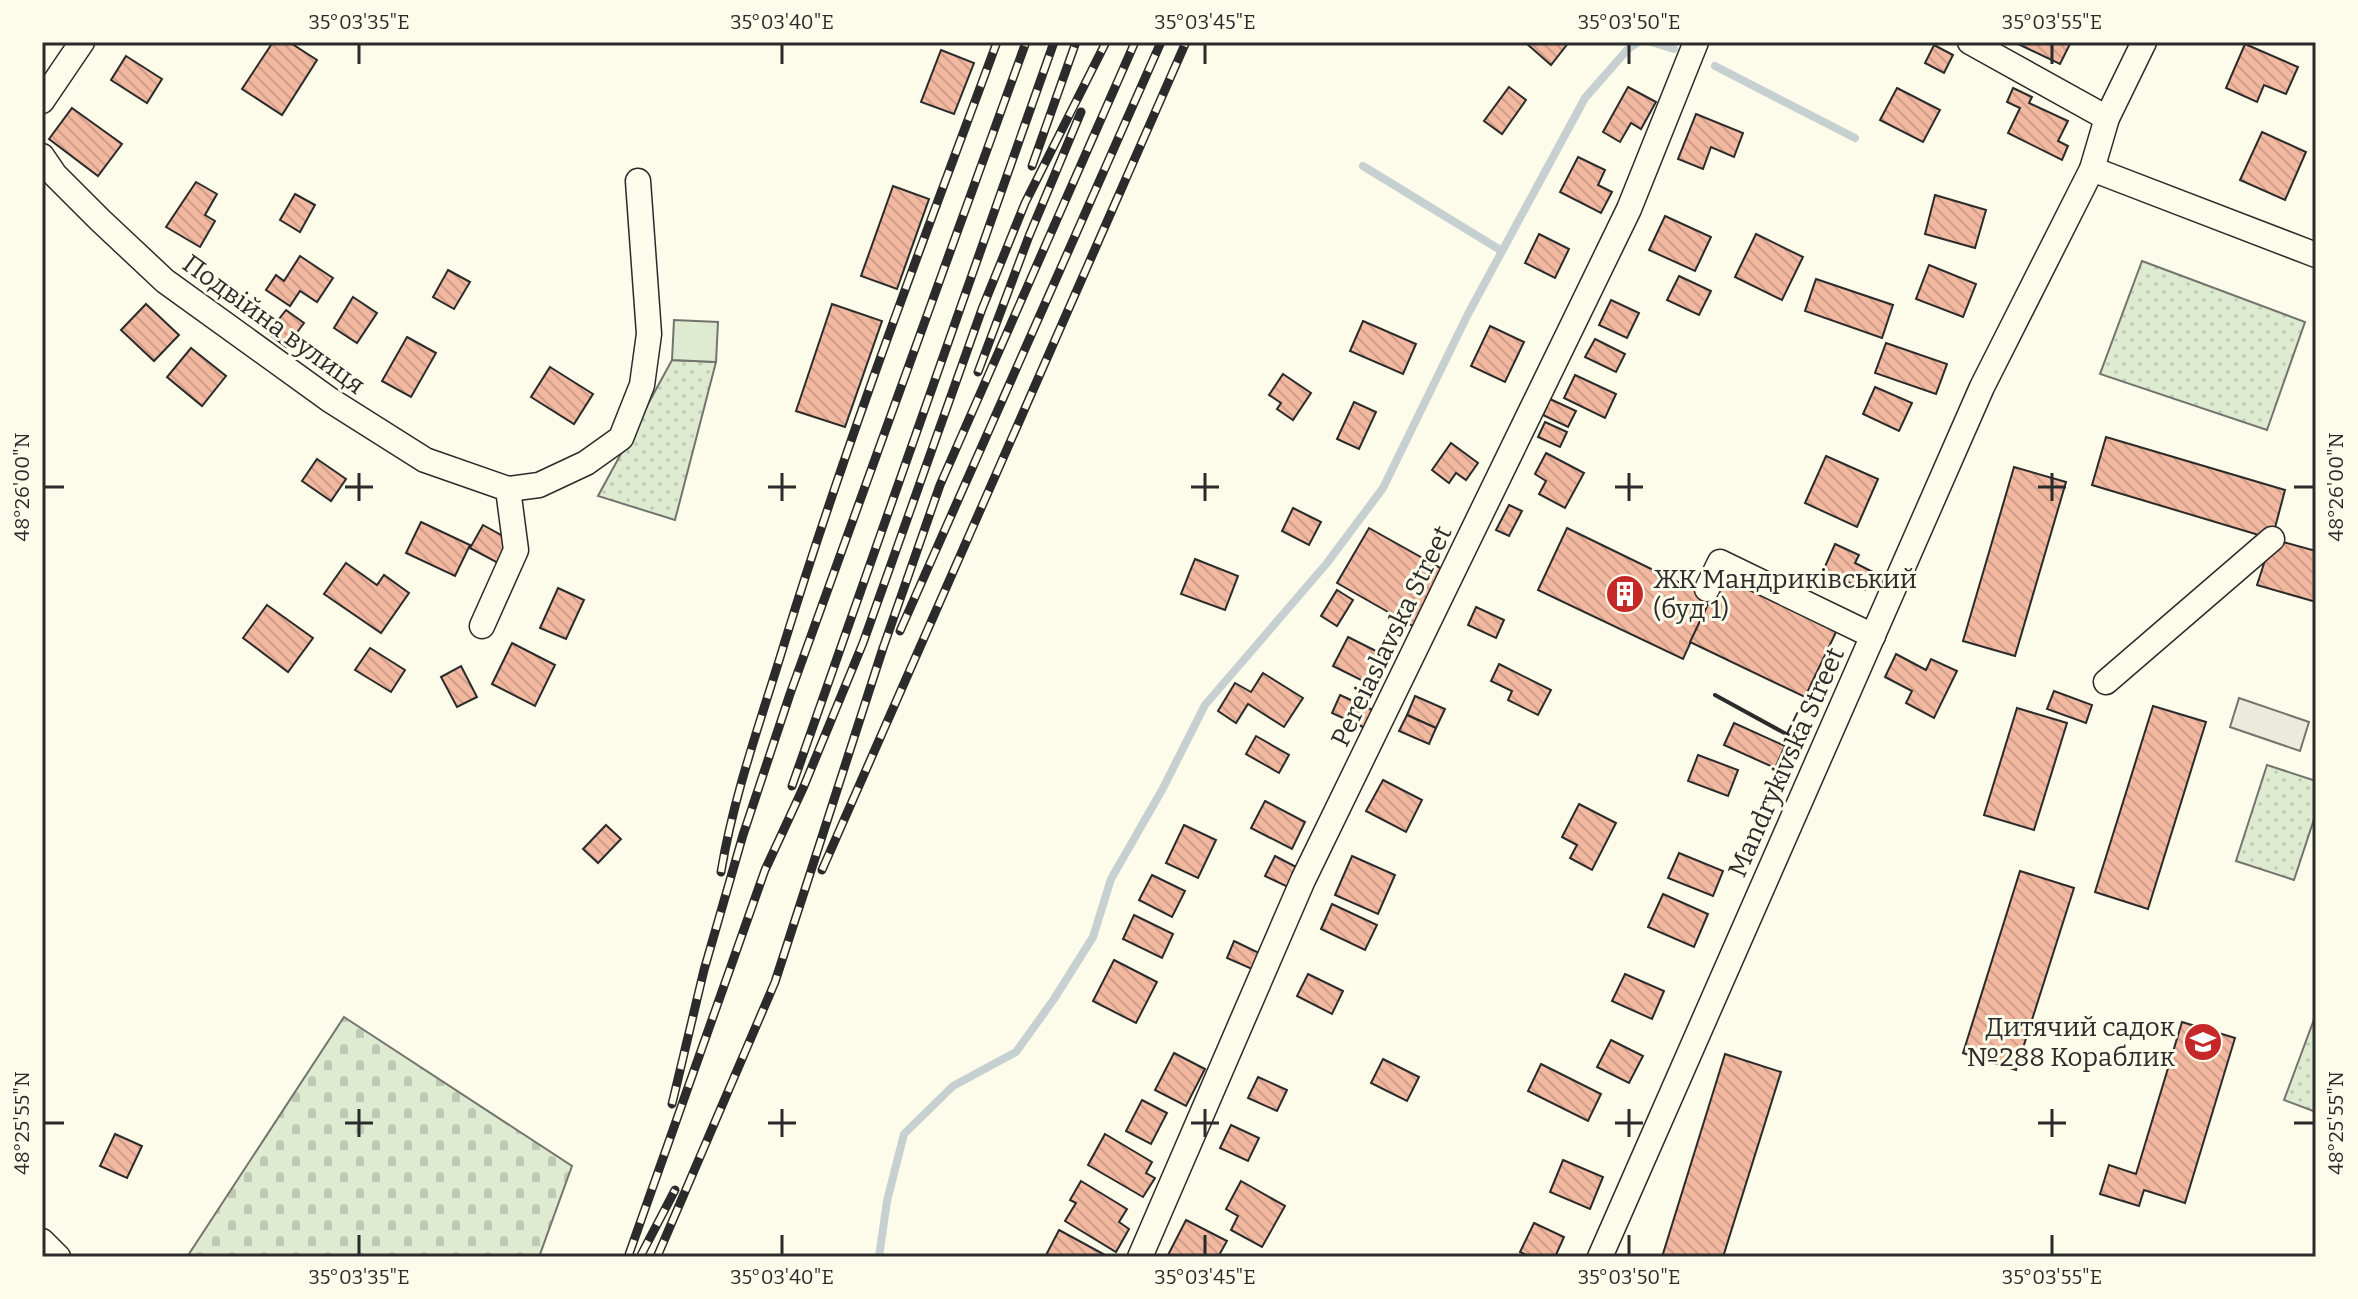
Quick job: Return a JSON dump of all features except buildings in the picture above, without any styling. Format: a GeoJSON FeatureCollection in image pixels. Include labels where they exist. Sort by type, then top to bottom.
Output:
{"type":"FeatureCollection","features":[{"type":"Feature","properties":{"kind":"street"},"geometry":{"type":"LineString","coordinates":[[42,101],[82,42]]}},
{"type":"Feature","properties":{"kind":"street","name":"Pereiaslavska Street"},"geometry":{"type":"LineString","coordinates":[[1140,1257],[1303,880],[1629,209],[1696,42]]}},
{"type":"Feature","properties":{"kind":"street"},"geometry":{"type":"LineString","coordinates":[[1970,42],[2107,118]]}},
{"type":"Feature","properties":{"kind":"street","name":"Mandrykivska Street"},"geometry":{"type":"LineString","coordinates":[[1600,1257],[1982,387],[2092,169],[2107,118],[2144,42]]}},
{"type":"Feature","properties":{"kind":"street","name":"Подвійна вулиця"},"geometry":{"type":"LineString","coordinates":[[42,156],[55,175],[165,281],[330,400],[425,460],[508,489]]}},
{"type":"Feature","properties":{"kind":"street"},"geometry":{"type":"LineString","coordinates":[[2092,169],[2316,255]]}},
{"type":"Feature","properties":{"kind":"street"},"geometry":{"type":"LineString","coordinates":[[482,626],[516,550],[508,489],[539,485],[586,463],[621,438],[642,385],[649,334],[638,181]]}},
{"type":"Feature","properties":{"kind":"street"},"geometry":{"type":"LineString","coordinates":[[2106,682],[2272,539]]}},
{"type":"Feature","properties":{"kind":"street"},"geometry":{"type":"LineString","coordinates":[[1707,589],[1720,562],[1873,636]]}},
{"type":"Feature","properties":{"kind":"street"},"geometry":{"type":"LineString","coordinates":[[42,1241],[58,1257]]}},
{"type":"Feature","properties":{"kind":"green space"},"geometry":{"type":"Polygon","coordinates":[[[2142,261],[2305,322],[2267,430],[2100,374],[2142,261]]]}},
{"type":"Feature","properties":{"kind":"green space"},"geometry":{"type":"Polygon","coordinates":[[[674,320],[718,322],[716,362],[672,360],[674,320]]]}},
{"type":"Feature","properties":{"kind":"green space"},"geometry":{"type":"Polygon","coordinates":[[[672,360],[716,362],[675,520],[598,496],[672,360]]]}},
{"type":"Feature","properties":{"kind":"green space"},"geometry":{"type":"Polygon","coordinates":[[[2267,765],[2316,781],[2316,813],[2294,880],[2236,861],[2267,765]]]}},
{"type":"Feature","properties":{"kind":"green space"},"geometry":{"type":"Polygon","coordinates":[[[2316,1014],[2316,1112],[2284,1100],[2316,1014]]]}},
{"type":"Feature","properties":{"kind":"green space"},"geometry":{"type":"Polygon","coordinates":[[[344,1017],[572,1166],[539,1257],[187,1257],[344,1017]]]}},
{"type":"Feature","properties":{"kind":"shaded area"},"geometry":{"type":"Polygon","coordinates":[[[2239,698],[2309,722],[2300,751],[2230,727],[2239,698]]]}},
{"type":"Feature","properties":{"kind":"waterway"},"geometry":{"type":"LineString","coordinates":[[879,1257],[887,1201],[904,1134],[953,1086],[1016,1052],[1054,999],[1093,937],[1111,879],[1162,790],[1205,705],[1327,563],[1383,488],[1468,314],[1585,98],[1628,49],[1639,42]]}},
{"type":"Feature","properties":{"kind":"waterway"},"geometry":{"type":"LineString","coordinates":[[1651,42],[1674,49]]}},
{"type":"Feature","properties":{"kind":"waterway"},"geometry":{"type":"LineString","coordinates":[[1715,66],[1855,138]]}},
{"type":"Feature","properties":{"kind":"waterway"},"geometry":{"type":"LineString","coordinates":[[1363,166],[1502,251]]}},
{"type":"Feature","properties":{"kind":"railway"},"geometry":{"type":"LineString","coordinates":[[721,872],[741,783],[810,563],[887,338],[997,42]]}},
{"type":"Feature","properties":{"kind":"railway"},"geometry":{"type":"LineString","coordinates":[[672,1104],[704,970],[743,835],[790,694],[1026,42]]}},
{"type":"Feature","properties":{"kind":"railway"},"geometry":{"type":"LineString","coordinates":[[792,786],[1054,42]]}},
{"type":"Feature","properties":{"kind":"railway"},"geometry":{"type":"LineString","coordinates":[[1032,166],[1076,42]]}},
{"type":"Feature","properties":{"kind":"railway"},"geometry":{"type":"LineString","coordinates":[[628,1257],[765,870],[804,786],[863,643],[982,309],[1025,203],[1106,42]]}},
{"type":"Feature","properties":{"kind":"railway"},"geometry":{"type":"LineString","coordinates":[[657,1257],[775,982],[883,648],[940,485],[1135,42]]}},
{"type":"Feature","properties":{"kind":"railway"},"geometry":{"type":"LineString","coordinates":[[900,631],[1161,42]]}},
{"type":"Feature","properties":{"kind":"railway"},"geometry":{"type":"LineString","coordinates":[[822,870],[1186,42]]}},
{"type":"Feature","properties":{"kind":"railway"},"geometry":{"type":"LineString","coordinates":[[978,372],[1029,236],[1081,112]]}},
{"type":"Feature","properties":{"kind":"railway"},"geometry":{"type":"LineString","coordinates":[[640,1257],[675,1190]]}},
{"type":"Feature","properties":{"kind":"fence"},"geometry":{"type":"LineString","coordinates":[[1787,734],[1805,697]]}},
{"type":"Feature","properties":{"kind":"wall"},"geometry":{"type":"LineString","coordinates":[[1715,695],[1799,741],[1759,820]]}},
{"type":"Feature","properties":{"kind":"place","name":"ЖК Мандриківський (буд 1)"},"geometry":{"type":"Point","coordinates":[1625,594]}},
{"type":"Feature","properties":{"kind":"place","name":"Дитячий садок №288 Кораблик"},"geometry":{"type":"Point","coordinates":[2203,1042]}}]}
